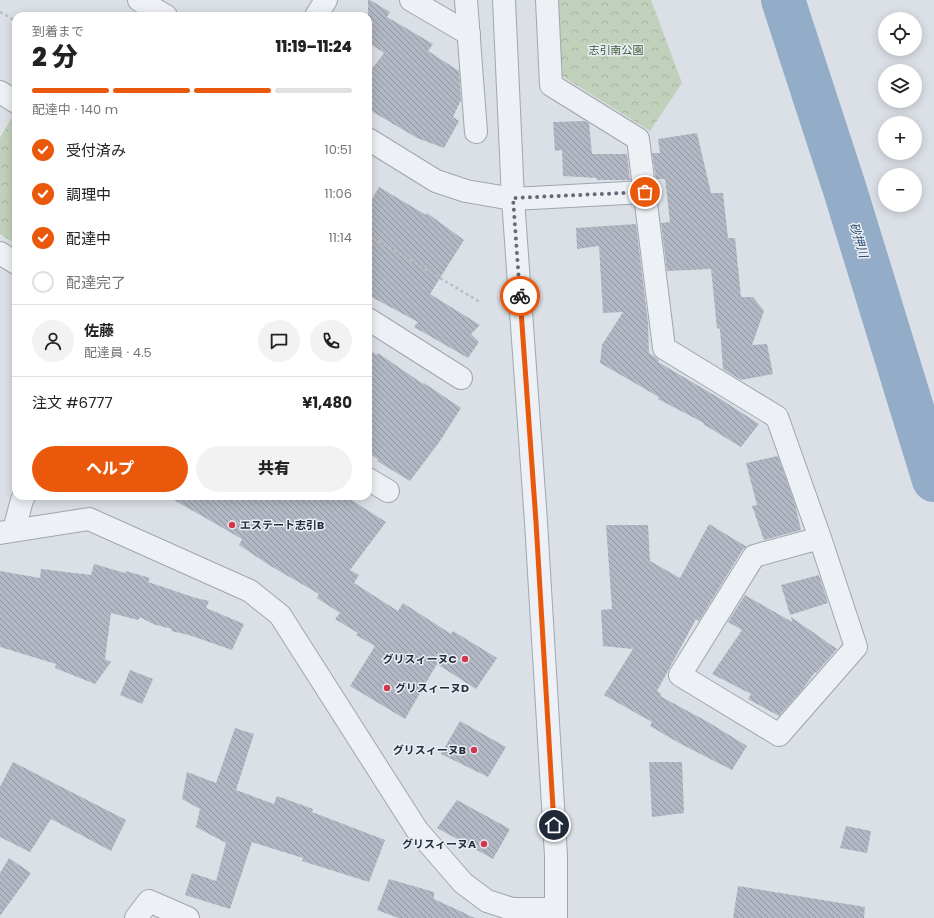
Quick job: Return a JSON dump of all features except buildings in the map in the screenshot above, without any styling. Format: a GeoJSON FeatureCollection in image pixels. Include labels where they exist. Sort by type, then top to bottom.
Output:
{"type":"FeatureCollection","features":[{"type":"Feature","properties":{"kind":"street"},"geometry":{"type":"LineString","coordinates":[[139,0],[159,12]]}},
{"type":"Feature","properties":{"kind":"street"},"geometry":{"type":"LineString","coordinates":[[318,12],[326,0]]}},
{"type":"Feature","properties":{"kind":"street"},"geometry":{"type":"LineString","coordinates":[[411,0],[469,34]]}},
{"type":"Feature","properties":{"kind":"street"},"geometry":{"type":"LineString","coordinates":[[466,0],[476,132]]}},
{"type":"Feature","properties":{"kind":"street"},"geometry":{"type":"LineString","coordinates":[[7,532],[89,519],[250,591],[280,615],[417,830],[463,883],[487,901],[512,909],[556,913],[556,856],[539,569],[513,198],[504,0]]}},
{"type":"Feature","properties":{"kind":"street"},"geometry":{"type":"LineString","coordinates":[[546,0],[551,85],[638,139],[664,348],[777,417],[820,538],[856,647],[779,735],[680,675],[754,556],[820,538]]}},
{"type":"Feature","properties":{"kind":"street"},"geometry":{"type":"LineString","coordinates":[[0,92],[12,100]]}},
{"type":"Feature","properties":{"kind":"street"},"geometry":{"type":"LineString","coordinates":[[372,141],[436,181],[466,191],[513,198],[645,192]]}},
{"type":"Feature","properties":{"kind":"street"},"geometry":{"type":"LineString","coordinates":[[0,253],[12,260]]}},
{"type":"Feature","properties":{"kind":"street"},"geometry":{"type":"LineString","coordinates":[[372,322],[461,378]]}},
{"type":"Feature","properties":{"kind":"street"},"geometry":{"type":"LineString","coordinates":[[372,481],[388,491]]}},
{"type":"Feature","properties":{"kind":"street"},"geometry":{"type":"LineString","coordinates":[[7,532],[22,500]]}},
{"type":"Feature","properties":{"kind":"street"},"geometry":{"type":"LineString","coordinates":[[136,918],[149,901],[188,918]]}},
{"type":"Feature","properties":{"kind":"path"},"geometry":{"type":"LineString","coordinates":[[0,12],[12,20]]}},
{"type":"Feature","properties":{"kind":"path"},"geometry":{"type":"LineString","coordinates":[[372,237],[480,302]]}},
{"type":"Feature","properties":{"kind":"green space","name":"志引南公園"},"geometry":{"type":"Polygon","coordinates":[[[557,0],[651,0],[682,83],[650,131],[562,76],[557,0]]]}},
{"type":"Feature","properties":{"kind":"green space"},"geometry":{"type":"Polygon","coordinates":[[[12,117],[12,242],[0,234],[0,138],[12,117]]]}},
{"type":"Feature","properties":{"kind":"waterway","name":"砂押川"},"geometry":{"type":"LineString","coordinates":[[783,0],[845,190],[934,480]]}},
{"type":"Feature","properties":{"kind":"way so far"},"geometry":{"type":"LineString","coordinates":[[520,296],[513,198],[645,192]]}},
{"type":"Feature","properties":{"kind":"place","name":"エステート志引B"},"geometry":{"type":"Point","coordinates":[232,525]}},
{"type":"Feature","properties":{"kind":"place","name":"グリスィーヌC"},"geometry":{"type":"Point","coordinates":[465,659]}},
{"type":"Feature","properties":{"kind":"place","name":"グリスィーヌD"},"geometry":{"type":"Point","coordinates":[387,688]}},
{"type":"Feature","properties":{"kind":"place","name":"グリスィーヌB"},"geometry":{"type":"Point","coordinates":[474,750]}},
{"type":"Feature","properties":{"kind":"place","name":"グリスィーヌA"},"geometry":{"type":"Point","coordinates":[484,844]}},
{"type":"Feature","properties":{"kind":"route"},"geometry":{"type":"LineString","coordinates":[[520,296],[536,522],[554,825]]}}]}
